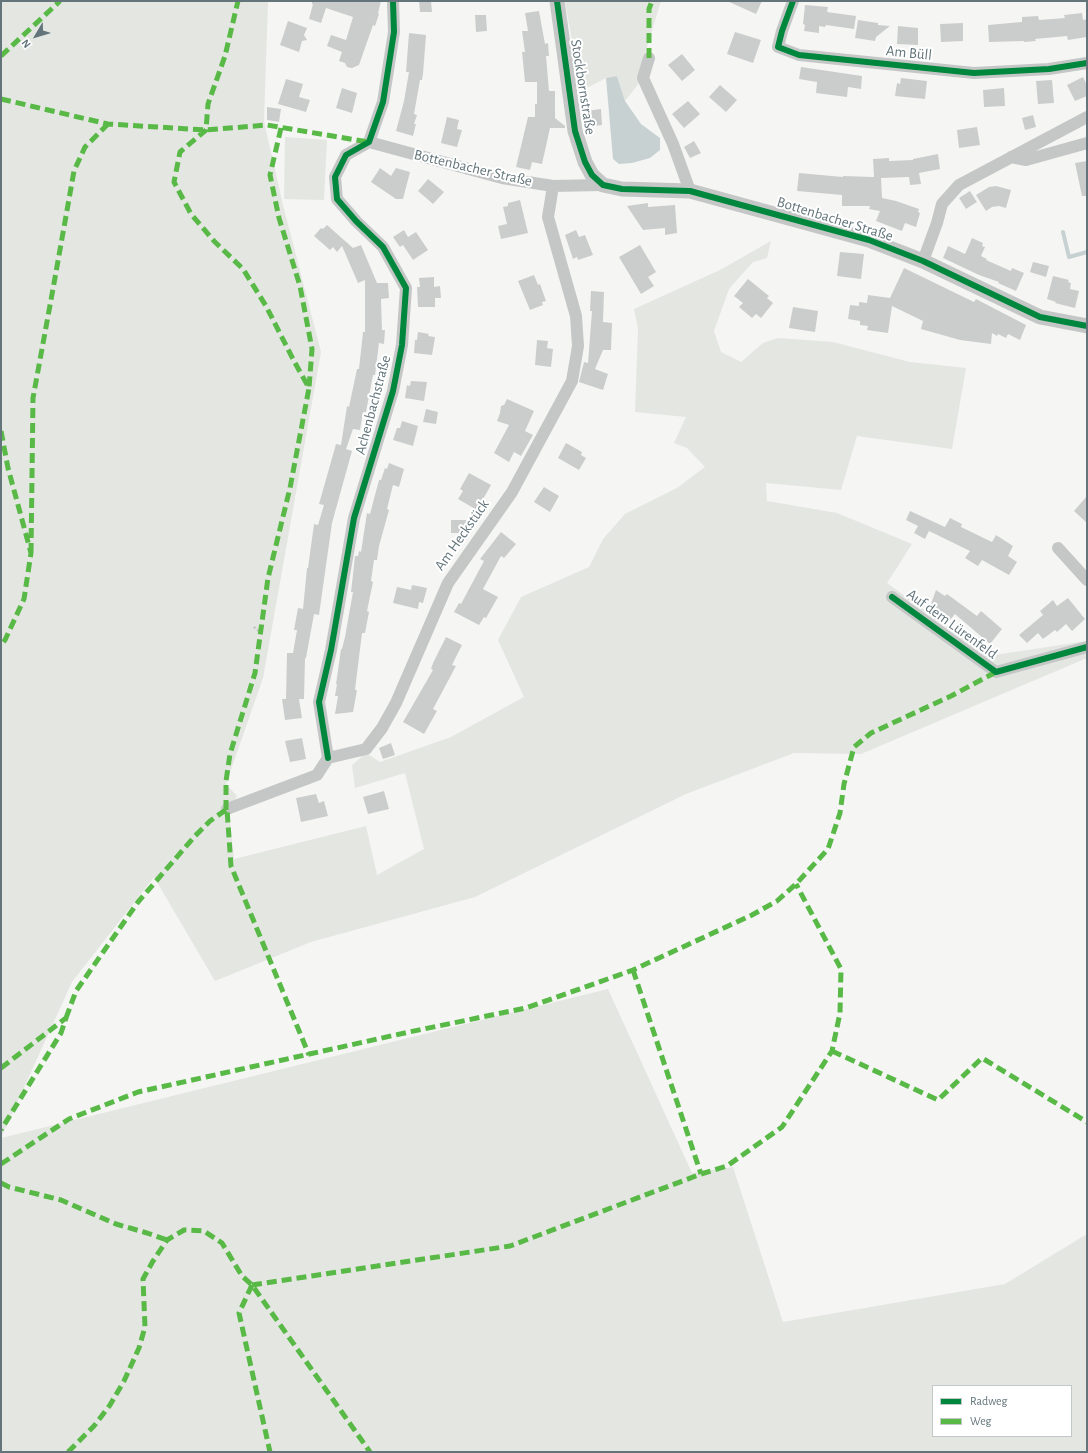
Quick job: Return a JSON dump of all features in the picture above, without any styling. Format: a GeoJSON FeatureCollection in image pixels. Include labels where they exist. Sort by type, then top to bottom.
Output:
{"type":"FeatureCollection","features":[{"type":"Feature","properties":{"kind":"street"},"geometry":{"type":"LineString","coordinates":[[369,142],[383,102],[394,32],[393,1]]}},
{"type":"Feature","properties":{"kind":"street","name":"Stockbornstraße"},"geometry":{"type":"LineString","coordinates":[[558,1],[574,131],[585,162],[592,175],[603,185]]}},
{"type":"Feature","properties":{"kind":"street","name":"Am Büll"},"geometry":{"type":"LineString","coordinates":[[793,1],[778,47],[799,56],[974,73],[1049,69],[1087,63]]}},
{"type":"Feature","properties":{"kind":"street"},"geometry":{"type":"LineString","coordinates":[[649,58],[643,78],[673,144],[690,191]]}},
{"type":"Feature","properties":{"kind":"street"},"geometry":{"type":"LineString","coordinates":[[923,262],[942,204],[959,185],[1087,118]]}},
{"type":"Feature","properties":{"kind":"street","name":"Bottenbacher Straße"},"geometry":{"type":"LineString","coordinates":[[369,142],[502,178],[552,186],[603,185],[622,189],[690,191],[869,240],[923,262],[1040,317],[1087,326]]}},
{"type":"Feature","properties":{"kind":"street","name":"Achenbachstraße"},"geometry":{"type":"LineString","coordinates":[[328,758],[319,702],[331,650],[354,518],[393,391],[402,345],[406,288],[384,247],[356,221],[337,199],[335,176],[346,154],[369,142]]}},
{"type":"Feature","properties":{"kind":"street"},"geometry":{"type":"LineString","coordinates":[[1011,157],[1026,160],[1087,143]]}},
{"type":"Feature","properties":{"kind":"street","name":"Am Heckstück"},"geometry":{"type":"LineString","coordinates":[[328,758],[366,749],[382,728],[396,703],[448,583],[512,492],[572,381],[578,346],[576,316],[548,217],[552,186]]}},
{"type":"Feature","properties":{"kind":"street"},"geometry":{"type":"LineString","coordinates":[[1058,548],[1087,580]]}},
{"type":"Feature","properties":{"kind":"street","name":"Auf dem Lürenfeld"},"geometry":{"type":"LineString","coordinates":[[892,597],[996,672],[1087,648]]}},
{"type":"Feature","properties":{"kind":"street"},"geometry":{"type":"LineString","coordinates":[[227,809],[317,775],[328,758]]}},
{"type":"Feature","properties":{"kind":"path"},"geometry":{"type":"LineString","coordinates":[[254,627],[261,633]]}},
{"type":"Feature","properties":{"kind":"shaded area"},"geometry":{"type":"Polygon","coordinates":[[[1,1],[268,1],[264,121],[282,201],[321,352],[263,678],[226,784],[237,796],[229,813],[234,859],[366,826],[377,875],[424,849],[405,773],[355,788],[352,765],[366,753],[380,762],[451,737],[524,697],[498,640],[521,597],[589,567],[603,539],[625,514],[677,488],[705,467],[687,448],[674,443],[686,417],[635,412],[638,328],[634,309],[720,270],[771,241],[767,258],[753,262],[729,289],[714,331],[721,352],[741,362],[763,343],[778,338],[833,342],[910,362],[966,368],[952,449],[857,436],[841,490],[766,483],[767,501],[837,513],[912,544],[887,583],[988,656],[1087,641],[1087,658],[861,754],[794,753],[686,794],[475,897],[311,942],[215,981],[154,877],[72,982],[1,1138],[1,1]]]}},
{"type":"Feature","properties":{"kind":"shaded area"},"geometry":{"type":"Polygon","coordinates":[[[565,1],[661,1],[645,53],[643,78],[625,101],[617,76],[606,78],[581,91],[565,1]]]}},
{"type":"Feature","properties":{"kind":"shaded area"},"geometry":{"type":"Polygon","coordinates":[[[617,76],[625,101],[641,124],[660,138],[660,150],[650,158],[632,163],[619,164],[613,159],[606,78],[617,76]]]}},
{"type":"Feature","properties":{"kind":"shaded area"},"geometry":{"type":"Polygon","coordinates":[[[285,137],[327,140],[324,200],[284,199],[285,137]]]}},
{"type":"Feature","properties":{"kind":"shaded area"},"geometry":{"type":"Polygon","coordinates":[[[608,989],[692,1173],[733,1167],[783,1322],[1005,1284],[1087,1234],[1087,1452],[1,1452],[1,1138],[608,989]]]}},
{"type":"Feature","properties":{"kind":"building"},"geometry":{"type":"Polygon","coordinates":[[[312,1],[381,1],[375,26],[373,25],[359,65],[352,68],[347,67],[345,63],[339,61],[342,52],[327,46],[331,35],[346,40],[353,17],[326,8],[321,23],[309,19],[313,4],[312,1]]]}},
{"type":"Feature","properties":{"kind":"building"},"geometry":{"type":"Polygon","coordinates":[[[419,1],[431,1],[432,12],[420,12],[419,1]]]}},
{"type":"Feature","properties":{"kind":"building"},"geometry":{"type":"Polygon","coordinates":[[[727,1],[762,1],[756,14],[727,1]]]}},
{"type":"Feature","properties":{"kind":"building"},"geometry":{"type":"Polygon","coordinates":[[[805,5],[828,7],[827,12],[856,16],[854,29],[826,25],[825,27],[819,26],[819,33],[804,31],[805,25],[803,24],[805,5]]]}},
{"type":"Feature","properties":{"kind":"building"},"geometry":{"type":"Polygon","coordinates":[[[539,11],[545,44],[548,43],[549,56],[546,56],[549,91],[555,91],[555,118],[565,126],[565,128],[550,128],[542,164],[532,162],[530,170],[516,167],[528,117],[535,117],[535,104],[537,104],[537,82],[525,82],[522,52],[525,52],[522,31],[528,31],[525,13],[539,11]]]}},
{"type":"Feature","properties":{"kind":"building"},"geometry":{"type":"Polygon","coordinates":[[[1082,13],[1083,20],[1087,19],[1087,37],[1068,40],[1067,36],[1035,39],[1036,41],[1024,42],[989,42],[988,25],[1022,22],[1022,17],[1038,16],[1039,20],[1065,18],[1064,15],[1082,13]]]}},
{"type":"Feature","properties":{"kind":"building"},"geometry":{"type":"Polygon","coordinates":[[[475,15],[486,15],[487,31],[476,32],[475,15]]]}},
{"type":"Feature","properties":{"kind":"building"},"geometry":{"type":"Polygon","coordinates":[[[858,20],[878,23],[878,25],[890,26],[876,37],[875,41],[855,38],[858,20]]]}},
{"type":"Feature","properties":{"kind":"building"},"geometry":{"type":"Polygon","coordinates":[[[288,21],[307,28],[304,35],[307,40],[302,41],[299,52],[280,45],[288,21]]]}},
{"type":"Feature","properties":{"kind":"building"},"geometry":{"type":"Polygon","coordinates":[[[963,23],[963,41],[941,42],[940,24],[963,23]]]}},
{"type":"Feature","properties":{"kind":"building"},"geometry":{"type":"Polygon","coordinates":[[[898,26],[918,28],[918,45],[897,44],[898,26]]]}},
{"type":"Feature","properties":{"kind":"building"},"geometry":{"type":"Polygon","coordinates":[[[735,32],[761,40],[753,63],[727,54],[735,32]]]}},
{"type":"Feature","properties":{"kind":"building"},"geometry":{"type":"Polygon","coordinates":[[[409,33],[426,35],[423,74],[422,80],[420,80],[414,114],[417,115],[414,124],[416,124],[413,136],[396,131],[404,101],[409,72],[406,72],[409,33]]]}},
{"type":"Feature","properties":{"kind":"building"},"geometry":{"type":"Polygon","coordinates":[[[682,54],[695,70],[682,81],[668,65],[682,54]]]}},
{"type":"Feature","properties":{"kind":"building"},"geometry":{"type":"Polygon","coordinates":[[[801,67],[862,76],[861,89],[848,87],[847,97],[816,93],[817,82],[799,79],[801,67]]]}},
{"type":"Feature","properties":{"kind":"building"},"geometry":{"type":"Polygon","coordinates":[[[1083,77],[1087,85],[1087,96],[1075,101],[1067,85],[1083,77]]]}},
{"type":"Feature","properties":{"kind":"building"},"geometry":{"type":"Polygon","coordinates":[[[901,78],[927,81],[925,99],[895,96],[897,83],[900,84],[901,78]]]}},
{"type":"Feature","properties":{"kind":"building"},"geometry":{"type":"Polygon","coordinates":[[[286,79],[303,84],[299,97],[310,100],[306,112],[278,104],[286,79]]]}},
{"type":"Feature","properties":{"kind":"building"},"geometry":{"type":"Polygon","coordinates":[[[1052,80],[1054,103],[1038,104],[1036,81],[1052,80]]]}},
{"type":"Feature","properties":{"kind":"building"},"geometry":{"type":"Polygon","coordinates":[[[720,85],[737,100],[726,112],[709,97],[720,85]]]}},
{"type":"Feature","properties":{"kind":"building"},"geometry":{"type":"Polygon","coordinates":[[[342,88],[357,93],[352,113],[336,108],[342,88]]]}},
{"type":"Feature","properties":{"kind":"building"},"geometry":{"type":"Polygon","coordinates":[[[1004,88],[1005,106],[984,107],[983,90],[1004,88]]]}},
{"type":"Feature","properties":{"kind":"building"},"geometry":{"type":"Polygon","coordinates":[[[688,101],[700,114],[684,128],[672,114],[688,101]]]}},
{"type":"Feature","properties":{"kind":"building"},"geometry":{"type":"Polygon","coordinates":[[[267,107],[281,109],[279,122],[267,120],[267,107]]]}},
{"type":"Feature","properties":{"kind":"building"},"geometry":{"type":"Polygon","coordinates":[[[601,109],[602,125],[587,127],[586,111],[601,109]]]}},
{"type":"Feature","properties":{"kind":"building"},"geometry":{"type":"Polygon","coordinates":[[[1033,115],[1036,127],[1025,130],[1022,118],[1033,115]]]}},
{"type":"Feature","properties":{"kind":"building"},"geometry":{"type":"Polygon","coordinates":[[[447,117],[459,120],[457,129],[462,130],[457,147],[441,143],[447,117]]]}},
{"type":"Feature","properties":{"kind":"building"},"geometry":{"type":"Polygon","coordinates":[[[977,127],[980,145],[959,148],[957,130],[977,127]]]}},
{"type":"Feature","properties":{"kind":"building"},"geometry":{"type":"Polygon","coordinates":[[[694,141],[701,153],[690,158],[684,147],[694,141]]]}},
{"type":"Feature","properties":{"kind":"building"},"geometry":{"type":"Polygon","coordinates":[[[938,154],[940,169],[919,173],[921,184],[910,185],[909,177],[881,178],[882,198],[919,209],[918,212],[920,213],[916,227],[905,223],[902,231],[876,221],[880,211],[869,209],[870,206],[842,206],[842,195],[797,191],[799,173],[843,177],[874,177],[873,159],[889,158],[889,161],[913,160],[938,154]]]}},
{"type":"Feature","properties":{"kind":"building"},"geometry":{"type":"Polygon","coordinates":[[[1087,161],[1087,196],[1082,196],[1075,163],[1087,161]]]}},
{"type":"Feature","properties":{"kind":"building"},"geometry":{"type":"Polygon","coordinates":[[[380,168],[391,176],[396,168],[410,172],[403,199],[396,199],[371,182],[380,168]]]}},
{"type":"Feature","properties":{"kind":"building"},"geometry":{"type":"Polygon","coordinates":[[[428,179],[444,192],[433,204],[418,191],[428,179]]]}},
{"type":"Feature","properties":{"kind":"building"},"geometry":{"type":"Polygon","coordinates":[[[996,186],[1011,190],[1006,208],[999,206],[992,207],[986,211],[976,195],[989,187],[996,186]]]}},
{"type":"Feature","properties":{"kind":"building"},"geometry":{"type":"Polygon","coordinates":[[[970,191],[977,202],[966,209],[959,198],[970,191]]]}},
{"type":"Feature","properties":{"kind":"building"},"geometry":{"type":"Polygon","coordinates":[[[520,200],[528,233],[501,239],[498,226],[507,224],[503,207],[508,206],[508,203],[520,200]]]}},
{"type":"Feature","properties":{"kind":"building"},"geometry":{"type":"Polygon","coordinates":[[[648,203],[648,207],[675,205],[677,233],[665,235],[665,228],[643,230],[627,206],[648,203]]]}},
{"type":"Feature","properties":{"kind":"building"},"geometry":{"type":"Polygon","coordinates":[[[327,225],[353,248],[361,245],[377,283],[388,283],[389,298],[381,299],[382,330],[385,330],[384,344],[379,343],[375,375],[373,375],[366,412],[363,412],[360,430],[353,429],[346,449],[352,451],[332,523],[319,615],[314,614],[305,658],[304,699],[299,699],[302,718],[285,720],[282,699],[286,699],[287,653],[293,653],[297,630],[294,630],[298,608],[303,609],[307,568],[314,524],[318,525],[324,505],[319,504],[336,444],[341,445],[347,406],[349,407],[357,369],[359,369],[363,332],[365,332],[365,280],[358,283],[342,246],[337,252],[333,247],[330,250],[314,236],[321,228],[323,229],[327,225]]]}},
{"type":"Feature","properties":{"kind":"building"},"geometry":{"type":"Polygon","coordinates":[[[404,230],[408,237],[416,232],[428,250],[413,260],[403,245],[400,247],[393,237],[404,230]]]}},
{"type":"Feature","properties":{"kind":"building"},"geometry":{"type":"Polygon","coordinates":[[[576,230],[579,237],[585,235],[593,255],[578,260],[577,257],[573,259],[565,235],[576,230]]]}},
{"type":"Feature","properties":{"kind":"building"},"geometry":{"type":"Polygon","coordinates":[[[972,238],[983,243],[982,246],[985,247],[981,256],[987,259],[986,260],[1011,271],[1012,268],[1024,273],[1016,291],[943,258],[948,246],[965,254],[972,238]]]}},
{"type":"Feature","properties":{"kind":"building"},"geometry":{"type":"Polygon","coordinates":[[[640,245],[656,272],[648,277],[654,286],[641,294],[619,257],[640,245]]]}},
{"type":"Feature","properties":{"kind":"building"},"geometry":{"type":"Polygon","coordinates":[[[840,252],[864,254],[861,279],[837,276],[840,252]]]}},
{"type":"Feature","properties":{"kind":"building"},"geometry":{"type":"Polygon","coordinates":[[[1033,262],[1049,266],[1046,277],[1030,272],[1033,262]]]}},
{"type":"Feature","properties":{"kind":"building"},"geometry":{"type":"Polygon","coordinates":[[[904,268],[974,302],[976,299],[1026,325],[1020,340],[1008,334],[1006,338],[992,333],[991,344],[960,340],[921,329],[923,321],[892,306],[888,333],[867,330],[868,326],[860,325],[860,321],[848,319],[850,305],[859,306],[859,302],[867,303],[868,295],[890,298],[904,268]]]}},
{"type":"Feature","properties":{"kind":"building"},"geometry":{"type":"Polygon","coordinates":[[[534,275],[538,285],[540,284],[546,301],[542,302],[543,305],[530,310],[518,281],[534,275]]]}},
{"type":"Feature","properties":{"kind":"building"},"geometry":{"type":"Polygon","coordinates":[[[1053,276],[1069,280],[1068,282],[1071,283],[1070,289],[1079,291],[1075,308],[1055,303],[1056,302],[1047,299],[1053,276]]]}},
{"type":"Feature","properties":{"kind":"building"},"geometry":{"type":"Polygon","coordinates":[[[434,277],[434,287],[440,286],[441,298],[435,298],[435,307],[418,307],[417,287],[420,287],[419,278],[434,277]]]}},
{"type":"Feature","properties":{"kind":"building"},"geometry":{"type":"Polygon","coordinates":[[[748,279],[769,296],[767,298],[773,303],[761,318],[756,314],[752,318],[739,307],[743,303],[734,296],[748,279]]]}},
{"type":"Feature","properties":{"kind":"building"},"geometry":{"type":"Polygon","coordinates":[[[591,291],[604,292],[603,322],[612,323],[611,350],[603,350],[595,369],[608,374],[603,390],[579,382],[584,362],[588,363],[592,311],[590,311],[591,291]]]}},
{"type":"Feature","properties":{"kind":"building"},"geometry":{"type":"Polygon","coordinates":[[[793,307],[818,311],[815,332],[789,328],[793,307]]]}},
{"type":"Feature","properties":{"kind":"building"},"geometry":{"type":"Polygon","coordinates":[[[418,332],[435,337],[432,355],[414,353],[415,340],[417,340],[418,332]]]}},
{"type":"Feature","properties":{"kind":"building"},"geometry":{"type":"Polygon","coordinates":[[[537,340],[548,341],[547,348],[553,349],[551,367],[535,365],[537,340]]]}},
{"type":"Feature","properties":{"kind":"building"},"geometry":{"type":"Polygon","coordinates":[[[411,381],[427,382],[424,401],[405,398],[407,385],[410,386],[411,381]]]}},
{"type":"Feature","properties":{"kind":"building"},"geometry":{"type":"Polygon","coordinates":[[[507,399],[534,411],[525,431],[533,435],[521,456],[514,452],[509,462],[494,453],[509,425],[497,421],[501,406],[504,405],[507,399]]]}},
{"type":"Feature","properties":{"kind":"building"},"geometry":{"type":"Polygon","coordinates":[[[426,409],[438,412],[436,424],[423,422],[426,409]]]}},
{"type":"Feature","properties":{"kind":"building"},"geometry":{"type":"Polygon","coordinates":[[[402,421],[418,426],[413,446],[393,440],[397,428],[400,428],[402,421]]]}},
{"type":"Feature","properties":{"kind":"building"},"geometry":{"type":"Polygon","coordinates":[[[566,443],[582,452],[581,455],[586,458],[579,470],[558,458],[566,443]]]}},
{"type":"Feature","properties":{"kind":"building"},"geometry":{"type":"Polygon","coordinates":[[[389,463],[404,469],[399,487],[393,485],[387,509],[389,510],[379,546],[377,560],[374,560],[371,581],[373,582],[367,611],[369,612],[365,633],[362,633],[355,690],[357,690],[353,712],[335,714],[338,696],[335,696],[336,684],[341,649],[345,637],[353,592],[351,592],[355,556],[358,556],[359,551],[361,552],[367,513],[370,514],[379,480],[381,480],[385,468],[387,469],[389,463]]]}},
{"type":"Feature","properties":{"kind":"building"},"geometry":{"type":"Polygon","coordinates":[[[469,473],[491,485],[477,510],[458,499],[463,491],[460,489],[469,473]]]}},
{"type":"Feature","properties":{"kind":"building"},"geometry":{"type":"Polygon","coordinates":[[[544,487],[559,496],[550,512],[534,502],[544,487]]]}},
{"type":"Feature","properties":{"kind":"building"},"geometry":{"type":"Polygon","coordinates":[[[1087,496],[1087,523],[1074,511],[1087,496]]]}},
{"type":"Feature","properties":{"kind":"building"},"geometry":{"type":"Polygon","coordinates":[[[910,511],[945,527],[950,518],[962,524],[961,527],[992,542],[996,535],[1013,546],[1008,556],[1017,562],[1009,575],[982,560],[978,566],[965,558],[970,551],[929,531],[925,539],[914,533],[918,526],[906,520],[910,511]]]}},
{"type":"Feature","properties":{"kind":"building"},"geometry":{"type":"Polygon","coordinates":[[[451,520],[466,520],[466,533],[451,533],[451,520]]]}},
{"type":"Feature","properties":{"kind":"building"},"geometry":{"type":"Polygon","coordinates":[[[501,532],[516,544],[504,558],[501,556],[483,589],[498,597],[486,618],[484,617],[479,625],[454,612],[459,603],[461,604],[484,561],[480,559],[501,532]]]}},
{"type":"Feature","properties":{"kind":"building"},"geometry":{"type":"Polygon","coordinates":[[[412,585],[427,588],[423,603],[419,602],[418,609],[393,603],[397,587],[411,590],[412,585]]]}},
{"type":"Feature","properties":{"kind":"building"},"geometry":{"type":"Polygon","coordinates":[[[936,590],[945,596],[947,594],[977,616],[981,611],[1002,629],[990,644],[955,614],[950,620],[935,609],[936,608],[931,604],[936,590]]]}},
{"type":"Feature","properties":{"kind":"building"},"geometry":{"type":"Polygon","coordinates":[[[1068,598],[1085,619],[1072,631],[1066,624],[1057,632],[1055,630],[1043,639],[1038,633],[1027,643],[1019,635],[1043,615],[1040,611],[1053,600],[1057,606],[1068,598]]]}},
{"type":"Feature","properties":{"kind":"building"},"geometry":{"type":"Polygon","coordinates":[[[446,637],[462,645],[452,665],[456,666],[433,709],[437,711],[424,734],[403,722],[433,670],[431,669],[433,663],[446,637]]]}},
{"type":"Feature","properties":{"kind":"building"},"geometry":{"type":"Polygon","coordinates":[[[302,738],[306,759],[290,762],[285,741],[302,738]]]}},
{"type":"Feature","properties":{"kind":"building"},"geometry":{"type":"Polygon","coordinates":[[[391,743],[395,755],[383,759],[379,748],[391,743]]]}},
{"type":"Feature","properties":{"kind":"building"},"geometry":{"type":"Polygon","coordinates":[[[384,791],[389,809],[368,814],[363,797],[384,791]]]}},
{"type":"Feature","properties":{"kind":"building"},"geometry":{"type":"Polygon","coordinates":[[[316,794],[319,803],[324,801],[328,816],[301,822],[296,798],[316,794]]]}},
{"type":"Feature","properties":{"kind":"waterway"},"geometry":{"type":"LineString","coordinates":[[1063,232],[1069,257],[1087,252]]}},
{"type":"Feature","properties":{"kind":"marked path"},"geometry":{"type":"LineString","coordinates":[[1,56],[60,1]]}},
{"type":"Feature","properties":{"kind":"marked path"},"geometry":{"type":"LineString","coordinates":[[226,810],[226,781],[230,754],[255,673],[268,578],[290,488],[309,388],[266,306],[243,269],[214,241],[191,214],[174,182],[180,152],[206,130],[208,104],[225,56],[238,1]]}},
{"type":"Feature","properties":{"kind":"marked path"},"geometry":{"type":"LineString","coordinates":[[649,58],[649,9],[652,1]]}},
{"type":"Feature","properties":{"kind":"marked path"},"geometry":{"type":"LineString","coordinates":[[1,99],[108,124],[206,130],[267,125],[368,142]]}},
{"type":"Feature","properties":{"kind":"marked path"},"geometry":{"type":"LineString","coordinates":[[31,553],[33,398],[74,171],[85,147],[108,124]]}},
{"type":"Feature","properties":{"kind":"marked path"},"geometry":{"type":"LineString","coordinates":[[281,128],[270,175],[279,218],[300,286],[312,349],[309,388]]}},
{"type":"Feature","properties":{"kind":"marked path"},"geometry":{"type":"LineString","coordinates":[[1,431],[8,468],[31,553],[24,599],[5,640],[1,645]]}},
{"type":"Feature","properties":{"kind":"marked path"},"geometry":{"type":"LineString","coordinates":[[1,1164],[69,1119],[138,1092],[409,1032],[526,1008],[633,970],[752,915],[777,901],[796,884],[828,849],[840,813],[844,784],[854,747],[871,733],[951,696],[996,672]]}},
{"type":"Feature","properties":{"kind":"marked path"},"geometry":{"type":"LineString","coordinates":[[66,1018],[76,991],[138,902],[195,836],[210,821],[227,809],[231,866],[309,1055]]}},
{"type":"Feature","properties":{"kind":"marked path"},"geometry":{"type":"LineString","coordinates":[[252,1285],[510,1246],[701,1174],[727,1166],[782,1127],[832,1051],[840,1013],[841,969],[796,884]]}},
{"type":"Feature","properties":{"kind":"marked path"},"geometry":{"type":"LineString","coordinates":[[633,970],[701,1174]]}},
{"type":"Feature","properties":{"kind":"marked path"},"geometry":{"type":"LineString","coordinates":[[1,1068],[66,1018],[61,1033],[1,1130]]}},
{"type":"Feature","properties":{"kind":"marked path"},"geometry":{"type":"LineString","coordinates":[[832,1051],[938,1100],[982,1058],[1087,1122]]}},
{"type":"Feature","properties":{"kind":"marked path"},"geometry":{"type":"LineString","coordinates":[[1,1183],[9,1187],[61,1200],[116,1224],[167,1240]]}},
{"type":"Feature","properties":{"kind":"marked path"},"geometry":{"type":"LineString","coordinates":[[68,1452],[94,1426],[110,1405],[124,1381],[139,1348],[145,1327],[143,1279],[167,1240],[184,1230],[204,1231],[222,1243],[242,1276],[252,1285],[370,1452]]}},
{"type":"Feature","properties":{"kind":"marked path"},"geometry":{"type":"LineString","coordinates":[[252,1285],[239,1313],[270,1452]]}},
{"type":"Feature","properties":{"kind":"cycle path"},"geometry":{"type":"LineString","coordinates":[[328,758],[319,702],[331,650],[354,518],[393,391],[402,345],[406,288],[383,247],[356,221],[337,199],[335,177],[346,155],[369,142],[383,102],[394,32],[393,1]]}},
{"type":"Feature","properties":{"kind":"cycle path"},"geometry":{"type":"LineString","coordinates":[[557,1],[575,131],[585,162],[592,175],[603,185],[622,189],[690,191],[869,240],[923,261],[1040,317],[1087,326]]}},
{"type":"Feature","properties":{"kind":"cycle path"},"geometry":{"type":"LineString","coordinates":[[793,1],[778,47],[799,55],[974,73],[1049,69],[1087,63]]}},
{"type":"Feature","properties":{"kind":"cycle path"},"geometry":{"type":"LineString","coordinates":[[892,597],[996,672],[1087,647]]}}]}
